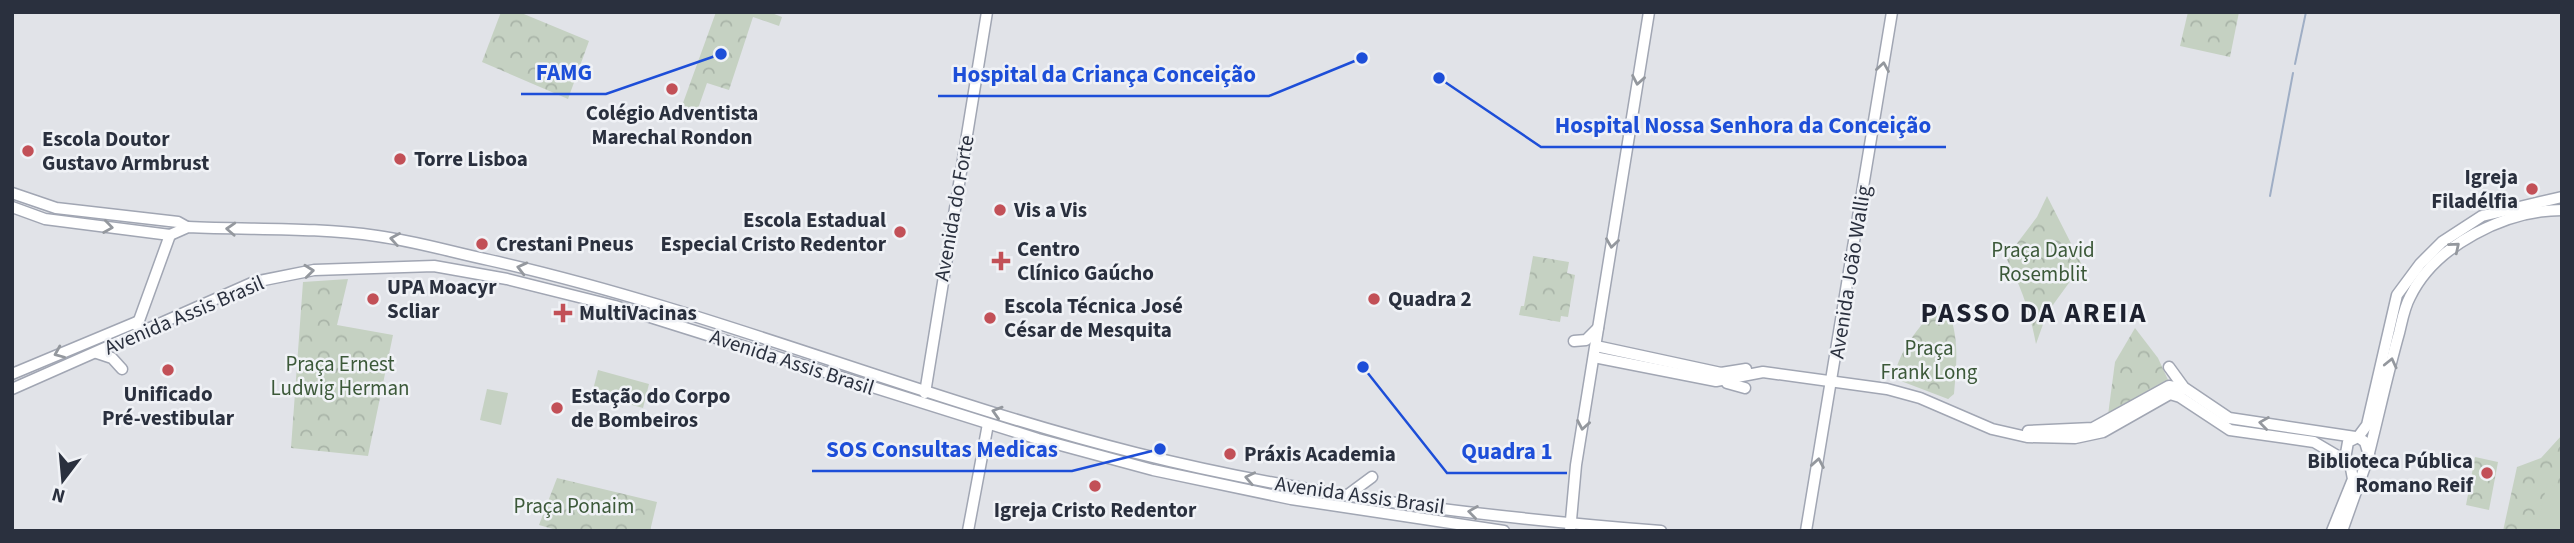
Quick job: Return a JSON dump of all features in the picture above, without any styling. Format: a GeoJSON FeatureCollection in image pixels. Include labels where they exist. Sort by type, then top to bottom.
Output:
{"type":"FeatureCollection","features":[{"type":"Feature","properties":{"kind":"main road","name":"Avenida do Forte"},"geometry":{"type":"LineString","coordinates":[[925,404],[925,390],[987,12]]}},
{"type":"Feature","properties":{"kind":"main road"},"geometry":{"type":"LineString","coordinates":[[1570,527],[1649,12]]}},
{"type":"Feature","properties":{"kind":"main road","name":"Avenida João Wallig"},"geometry":{"type":"LineString","coordinates":[[1806,531],[1892,12]]}},
{"type":"Feature","properties":{"kind":"main road"},"geometry":{"type":"LineString","coordinates":[[12,193],[56,208],[178,222],[188,227]]}},
{"type":"Feature","properties":{"kind":"main road"},"geometry":{"type":"LineString","coordinates":[[2332,531],[2353,479],[2346,446],[2367,425],[2397,295],[2420,264],[2442,242],[2482,216],[2562,197]]}},
{"type":"Feature","properties":{"kind":"main road"},"geometry":{"type":"LineString","coordinates":[[12,207],[46,219],[170,235],[149,285],[132,316],[110,331]]}},
{"type":"Feature","properties":{"kind":"main road"},"geometry":{"type":"LineString","coordinates":[[2342,531],[2368,457],[2409,298],[2436,264],[2475,232],[2522,216],[2562,210]]}},
{"type":"Feature","properties":{"kind":"main road","name":"Avenida Assis Brasil"},"geometry":{"type":"LineString","coordinates":[[170,235],[188,227],[339,231],[404,240],[619,292],[925,390],[1145,455],[1278,484],[1570,527],[1661,531]]}},
{"type":"Feature","properties":{"kind":"main road","name":"Avenida Assis Brasil"},"geometry":{"type":"LineString","coordinates":[[12,390],[254,282],[325,269],[434,265],[507,279],[615,306],[988,424],[1129,464],[1279,497],[1504,531]]}},
{"type":"Feature","properties":{"kind":"main road"},"geometry":{"type":"LineString","coordinates":[[132,338],[149,285]]}},
{"type":"Feature","properties":{"kind":"main road"},"geometry":{"type":"LineString","coordinates":[[2397,295],[2409,298]]}},
{"type":"Feature","properties":{"kind":"main road","name":"Avenida Assis Brasil"},"geometry":{"type":"LineString","coordinates":[[12,374],[139,321]]}},
{"type":"Feature","properties":{"kind":"main road"},"geometry":{"type":"LineString","coordinates":[[1574,341],[1591,337],[1600,324]]}},
{"type":"Feature","properties":{"kind":"main road"},"geometry":{"type":"LineString","coordinates":[[1596,346],[1721,373],[1755,367],[1910,395],[1992,429],[2027,438],[2092,435],[2103,432],[2167,395],[2179,391],[2229,418],[2357,437],[2365,442],[2368,457]]}},
{"type":"Feature","properties":{"kind":"main road"},"geometry":{"type":"LineString","coordinates":[[97,353],[112,358],[122,369]]}},
{"type":"Feature","properties":{"kind":"main road"},"geometry":{"type":"LineString","coordinates":[[1594,357],[1745,388]]}},
{"type":"Feature","properties":{"kind":"main road"},"geometry":{"type":"LineString","coordinates":[[2169,367],[2179,391],[2230,430],[2302,439],[2323,446],[2357,465],[2368,457]]}},
{"type":"Feature","properties":{"kind":"main road"},"geometry":{"type":"LineString","coordinates":[[1716,381],[1763,372],[1832,379]]}},
{"type":"Feature","properties":{"kind":"main road"},"geometry":{"type":"LineString","coordinates":[[968,531],[988,424]]}},
{"type":"Feature","properties":{"kind":"main road"},"geometry":{"type":"LineString","coordinates":[[1349,494],[1372,477]]}},
{"type":"Feature","properties":{"kind":"green space"},"geometry":{"type":"Polygon","coordinates":[[[501,12],[519,12],[589,41],[568,99],[482,62],[501,12]]]}},
{"type":"Feature","properties":{"kind":"green space"},"geometry":{"type":"Polygon","coordinates":[[[716,12],[769,12],[782,17],[779,26],[753,17],[729,90],[707,83],[694,120],[679,114],[716,12]]]}},
{"type":"Feature","properties":{"kind":"green space"},"geometry":{"type":"Polygon","coordinates":[[[2188,12],[2239,12],[2230,57],[2180,46],[2188,12]]]}},
{"type":"Feature","properties":{"kind":"green space","name":"Praça David Rosemblit"},"geometry":{"type":"Polygon","coordinates":[[[2047,196],[2082,265],[2047,313],[2036,344],[2024,300],[2006,258],[2037,217],[2047,196]]]}},
{"type":"Feature","properties":{"kind":"green space"},"geometry":{"type":"Polygon","coordinates":[[[1533,256],[1569,262],[1567,273],[1575,275],[1568,317],[1561,316],[1560,322],[1519,315],[1521,306],[1524,306],[1533,256]]]}},
{"type":"Feature","properties":{"kind":"green space","name":"Praça Ernest Ludwig Herman"},"geometry":{"type":"Polygon","coordinates":[[[348,279],[337,325],[393,335],[368,456],[291,448],[303,282],[348,279]]]}},
{"type":"Feature","properties":{"kind":"green space","name":"Praça Frank Long"},"geometry":{"type":"Polygon","coordinates":[[[1944,302],[1953,324],[1956,347],[1954,394],[1948,399],[1893,378],[1912,337],[1944,302]]]}},
{"type":"Feature","properties":{"kind":"green space"},"geometry":{"type":"Polygon","coordinates":[[[2135,328],[2158,358],[2169,382],[2108,415],[2115,362],[2135,328]]]}},
{"type":"Feature","properties":{"kind":"green space"},"geometry":{"type":"Polygon","coordinates":[[[598,370],[649,384],[643,408],[592,394],[598,370]]]}},
{"type":"Feature","properties":{"kind":"green space"},"geometry":{"type":"Polygon","coordinates":[[[487,389],[508,393],[501,425],[480,420],[487,389]]]}},
{"type":"Feature","properties":{"kind":"green space"},"geometry":{"type":"Polygon","coordinates":[[[2562,435],[2562,531],[2503,531],[2517,467],[2541,458],[2562,435]]]}},
{"type":"Feature","properties":{"kind":"green space"},"geometry":{"type":"Polygon","coordinates":[[[2475,457],[2498,462],[2489,510],[2466,505],[2475,457]]]}},
{"type":"Feature","properties":{"kind":"green space","name":"Praça Ponaim"},"geometry":{"type":"Polygon","coordinates":[[[557,478],[657,502],[650,531],[560,531],[539,525],[557,478]]]}},
{"type":"Feature","properties":{"kind":"green space"},"geometry":{"type":"Polygon","coordinates":[[[2547,484],[2562,488],[2562,531],[2536,531],[2547,484]]]}},
{"type":"Feature","properties":{"kind":"waterway"},"geometry":{"type":"LineString","coordinates":[[2295,64],[2306,12]]}},
{"type":"Feature","properties":{"kind":"waterway"},"geometry":{"type":"LineString","coordinates":[[2270,196],[2293,73]]}},
{"type":"Feature","properties":{"kind":"place","name":"FAMG"},"geometry":{"type":"Point","coordinates":[721,54]}},
{"type":"Feature","properties":{"kind":"place","name":"Hospital da Criança Conceição"},"geometry":{"type":"Point","coordinates":[1362,58]}},
{"type":"Feature","properties":{"kind":"place","name":"Hospital Nossa Senhora da Conceição"},"geometry":{"type":"Point","coordinates":[1439,78]}},
{"type":"Feature","properties":{"kind":"place","name":"Colégio Adventista Marechal Rondon"},"geometry":{"type":"Point","coordinates":[672,89]}},
{"type":"Feature","properties":{"kind":"place","name":"Escola Doutor Gustavo Armbrust"},"geometry":{"type":"Point","coordinates":[28,151]}},
{"type":"Feature","properties":{"kind":"place","name":"Torre Lisboa"},"geometry":{"type":"Point","coordinates":[400,159]}},
{"type":"Feature","properties":{"kind":"place","name":"Igreja Filadélfia"},"geometry":{"type":"Point","coordinates":[2532,189]}},
{"type":"Feature","properties":{"kind":"place","name":"Vis a Vis"},"geometry":{"type":"Point","coordinates":[1000,210]}},
{"type":"Feature","properties":{"kind":"place","name":"Escola Estadual Especial Cristo Redentor"},"geometry":{"type":"Point","coordinates":[900,232]}},
{"type":"Feature","properties":{"kind":"place","name":"Crestani Pneus"},"geometry":{"type":"Point","coordinates":[482,244]}},
{"type":"Feature","properties":{"kind":"place","name":"Centro Clínico Gaúcho"},"geometry":{"type":"Point","coordinates":[1001,261]}},
{"type":"Feature","properties":{"kind":"place","name":"UPA Moacyr Scliar"},"geometry":{"type":"Point","coordinates":[373,299]}},
{"type":"Feature","properties":{"kind":"place","name":"Quadra 2"},"geometry":{"type":"Point","coordinates":[1374,299]}},
{"type":"Feature","properties":{"kind":"place","name":"MultiVacinas"},"geometry":{"type":"Point","coordinates":[563,313]}},
{"type":"Feature","properties":{"kind":"place","name":"Escola Técnica José César de Mesquita"},"geometry":{"type":"Point","coordinates":[990,318]}},
{"type":"Feature","properties":{"kind":"place","name":"Quadra 1"},"geometry":{"type":"Point","coordinates":[1363,367]}},
{"type":"Feature","properties":{"kind":"place","name":"Unificado Pré-vestibular"},"geometry":{"type":"Point","coordinates":[168,370]}},
{"type":"Feature","properties":{"kind":"place","name":"Estação do Corpo de Bombeiros"},"geometry":{"type":"Point","coordinates":[557,408]}},
{"type":"Feature","properties":{"kind":"place","name":"SOS Consultas Medicas"},"geometry":{"type":"Point","coordinates":[1160,449]}},
{"type":"Feature","properties":{"kind":"place","name":"Práxis Academia"},"geometry":{"type":"Point","coordinates":[1230,454]}},
{"type":"Feature","properties":{"kind":"place","name":"Biblioteca Pública Romano Reif"},"geometry":{"type":"Point","coordinates":[2487,473]}},
{"type":"Feature","properties":{"kind":"place","name":"Igreja Cristo Redentor"},"geometry":{"type":"Point","coordinates":[1095,486]}},
{"type":"Feature","properties":{"kind":"district","name":"PASSO DA AREIA"},"geometry":{"type":"Point","coordinates":[2034,313]}}]}
